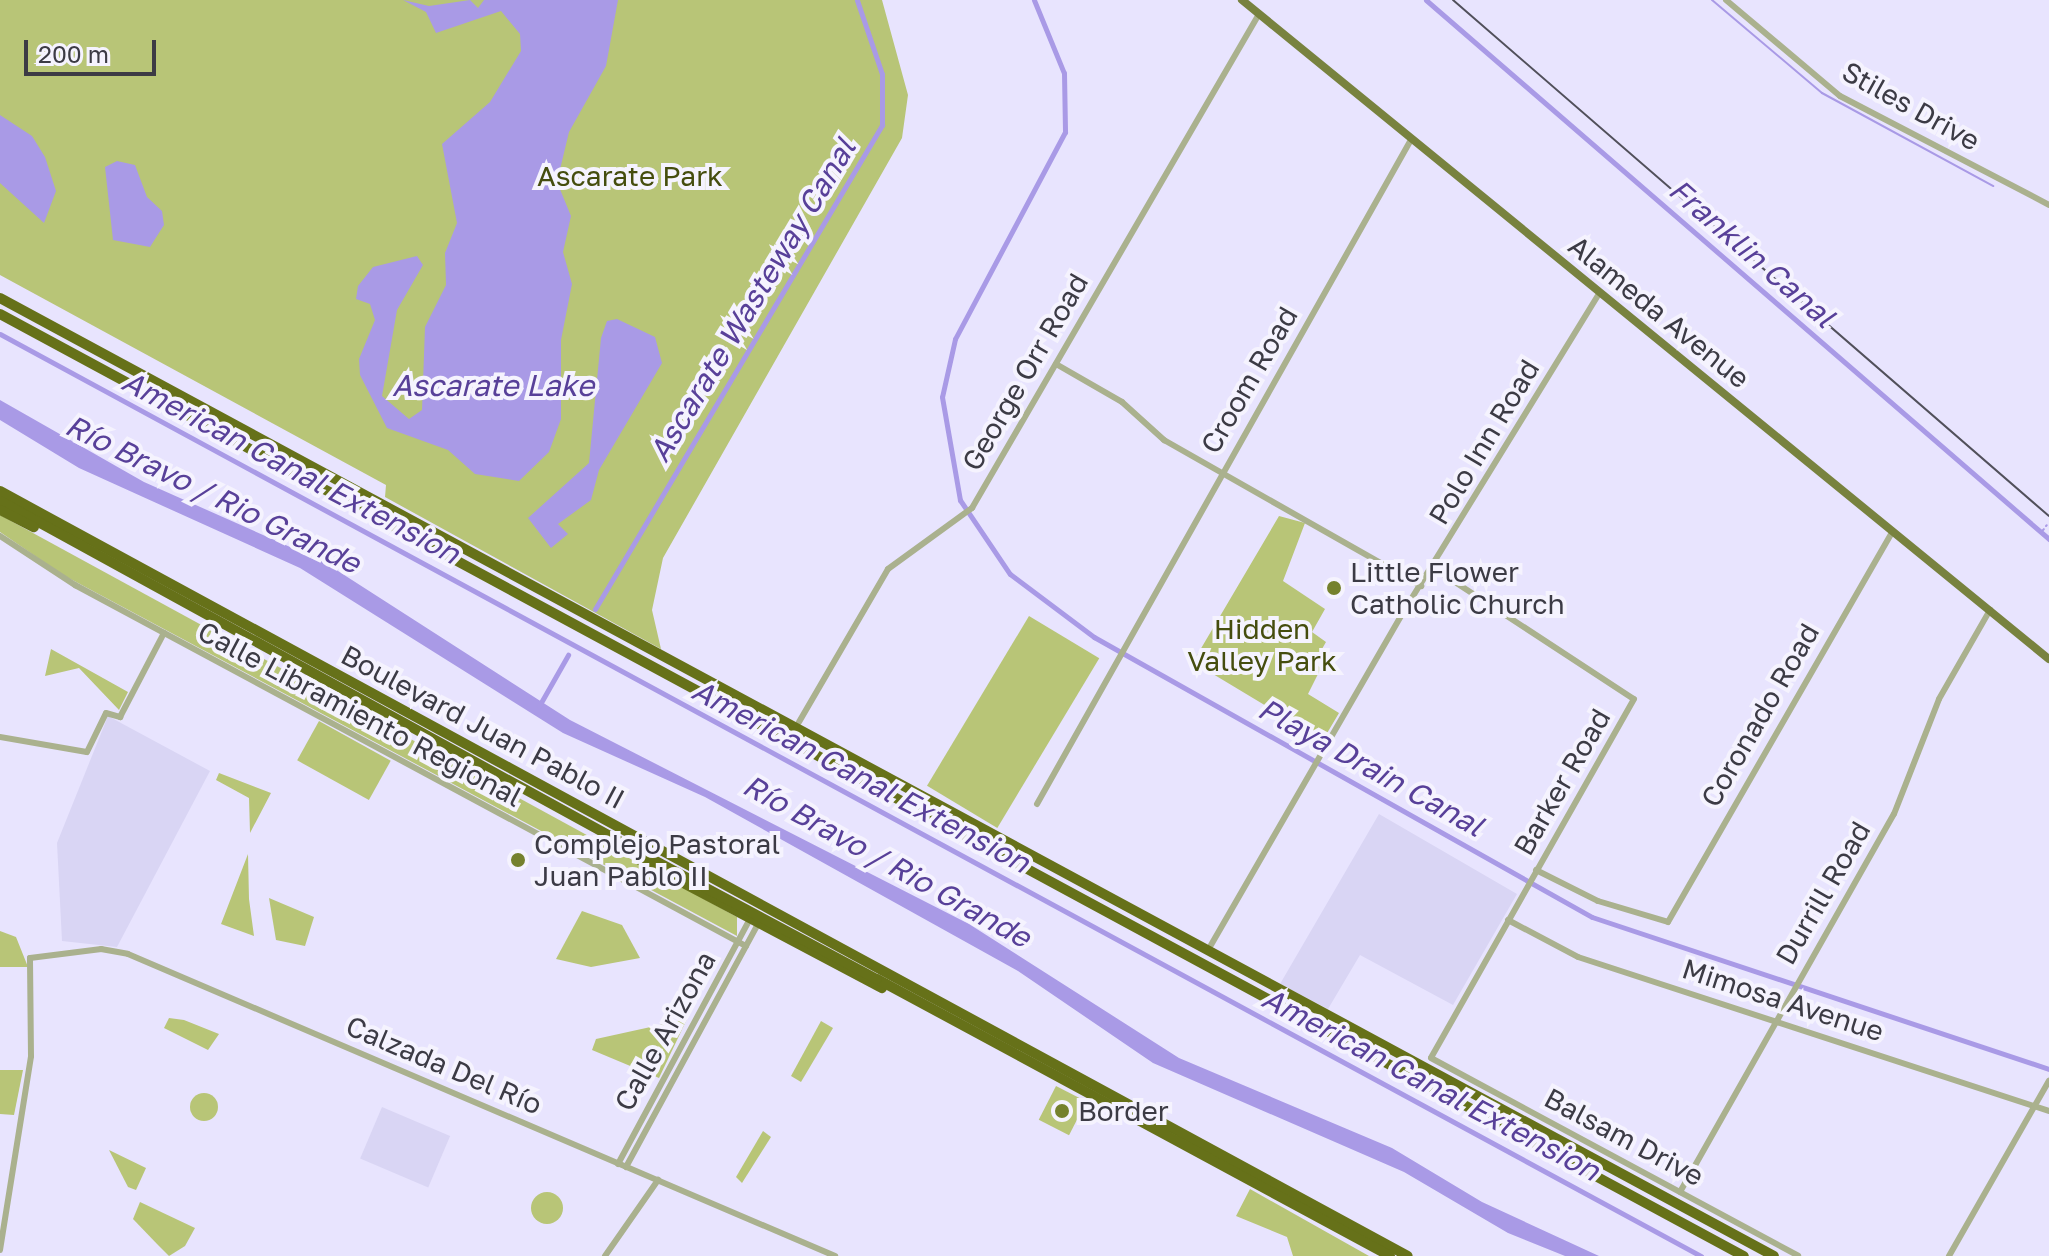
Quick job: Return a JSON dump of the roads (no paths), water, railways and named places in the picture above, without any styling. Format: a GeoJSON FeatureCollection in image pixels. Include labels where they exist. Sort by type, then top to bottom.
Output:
{"type":"FeatureCollection","features":[{"type":"Feature","properties":{"kind":"highway"},"geometry":{"type":"LineString","coordinates":[[0,298],[1774,1256]]}},
{"type":"Feature","properties":{"kind":"highway"},"geometry":{"type":"LineString","coordinates":[[0,314],[1744,1256]]}},
{"type":"Feature","properties":{"kind":"highway","name":"Boulevard Juan Pablo II"},"geometry":{"type":"LineString","coordinates":[[0,491],[817,935],[1389,1253]]}},
{"type":"Feature","properties":{"kind":"highway"},"geometry":{"type":"LineString","coordinates":[[0,499],[24,506]]}},
{"type":"Feature","properties":{"kind":"highway","name":"Boulevard Juan Pablo II"},"geometry":{"type":"LineString","coordinates":[[0,499],[947,1020],[1389,1253],[1408,1256]]}},
{"type":"Feature","properties":{"kind":"highway"},"geometry":{"type":"LineString","coordinates":[[0,510],[115,565]]}},
{"type":"Feature","properties":{"kind":"highway"},"geometry":{"type":"LineString","coordinates":[[597,830],[753,924],[777,933],[947,1020]]}},
{"type":"Feature","properties":{"kind":"highway"},"geometry":{"type":"LineString","coordinates":[[689,865],[753,924],[817,935]]}},
{"type":"Feature","properties":{"kind":"highway"},"geometry":{"type":"LineString","coordinates":[[1389,1253],[1418,1256]]}},
{"type":"Feature","properties":{"kind":"main road","name":"Alameda Avenue"},"geometry":{"type":"LineString","coordinates":[[1242,0],[2049,659]]}},
{"type":"Feature","properties":{"kind":"street","name":"Stiles Drive"},"geometry":{"type":"LineString","coordinates":[[1726,0],[1840,96],[2049,205]]}},
{"type":"Feature","properties":{"kind":"street","name":"George Orr Road"},"geometry":{"type":"LineString","coordinates":[[799,722],[888,569],[909,547],[967,514],[1259,14]]}},
{"type":"Feature","properties":{"kind":"street","name":"Croom Road"},"geometry":{"type":"LineString","coordinates":[[1037,804],[1117,653],[1412,138]]}},
{"type":"Feature","properties":{"kind":"street","name":"Polo Inn Road"},"geometry":{"type":"LineString","coordinates":[[1211,945],[1432,567],[1600,292]]}},
{"type":"Feature","properties":{"kind":"street"},"geometry":{"type":"LineString","coordinates":[[1056,364],[1122,402],[1164,440],[1274,507],[1316,520],[1421,586]]}},
{"type":"Feature","properties":{"kind":"street","name":"Coronado Road"},"geometry":{"type":"LineString","coordinates":[[1536,870],[1598,901],[1668,922],[1893,531]]}},
{"type":"Feature","properties":{"kind":"street","name":"Calle Libramiento Regional"},"geometry":{"type":"LineString","coordinates":[[0,536],[164,633],[746,946]]}},
{"type":"Feature","properties":{"kind":"street","name":"Barker Road"},"geometry":{"type":"LineString","coordinates":[[1431,1057],[1634,695],[1432,567]]}},
{"type":"Feature","properties":{"kind":"street","name":"Durrill Road"},"geometry":{"type":"LineString","coordinates":[[1680,1192],[1894,814],[1939,699],[1990,610]]}},
{"type":"Feature","properties":{"kind":"street"},"geometry":{"type":"LineString","coordinates":[[0,737],[87,752],[108,712],[120,717],[164,633]]}},
{"type":"Feature","properties":{"kind":"street","name":"Mimosa Avenue"},"geometry":{"type":"LineString","coordinates":[[1508,920],[1578,957],[2049,1111]]}},
{"type":"Feature","properties":{"kind":"street","name":"Calle Arizona"},"geometry":{"type":"LineString","coordinates":[[618,1164],[739,941],[753,924]]}},
{"type":"Feature","properties":{"kind":"street","name":"Calle Arizona"},"geometry":{"type":"LineString","coordinates":[[626,1167],[746,946],[753,924]]}},
{"type":"Feature","properties":{"kind":"street","name":"Calzada Del Río"},"geometry":{"type":"LineString","coordinates":[[0,1250],[31,1056],[30,958],[119,950],[835,1256]]}},
{"type":"Feature","properties":{"kind":"street","name":"Balsam Drive"},"geometry":{"type":"LineString","coordinates":[[1431,1057],[1798,1256]]}},
{"type":"Feature","properties":{"kind":"street"},"geometry":{"type":"LineString","coordinates":[[1949,1256],[2049,1081]]}},
{"type":"Feature","properties":{"kind":"street"},"geometry":{"type":"LineString","coordinates":[[605,1256],[658,1180]]}},
{"type":"Feature","properties":{"kind":"water","name":"Ascarate Lake"},"geometry":{"type":"Polygon","coordinates":[[[403,0],[429,6],[470,0],[478,8],[484,0],[618,0],[606,66],[569,132],[557,182],[571,216],[563,252],[572,284],[561,340],[561,419],[549,452],[519,481],[475,474],[448,450],[387,428],[360,375],[359,359],[375,320],[370,304],[356,299],[358,286],[373,267],[417,256],[423,265],[397,310],[382,396],[409,419],[422,410],[425,327],[446,285],[445,253],[457,223],[442,144],[490,102],[521,51],[520,34],[501,11],[436,33],[426,12],[403,0]]]}},
{"type":"Feature","properties":{"kind":"water"},"geometry":{"type":"Polygon","coordinates":[[[0,115],[32,136],[45,157],[56,191],[44,223],[0,183],[0,115]]]}},
{"type":"Feature","properties":{"kind":"water"},"geometry":{"type":"Polygon","coordinates":[[[117,161],[135,165],[147,197],[162,211],[164,225],[150,247],[113,240],[105,167],[117,161]]]}},
{"type":"Feature","properties":{"kind":"water","name":"Ascarate Lake"},"geometry":{"type":"Polygon","coordinates":[[[617,319],[655,337],[662,363],[599,470],[591,500],[558,524],[568,534],[551,548],[528,518],[589,463],[601,338],[607,321],[617,319]]]}},
{"type":"Feature","properties":{"kind":"water"},"geometry":{"type":"Polygon","coordinates":[[[0,400],[144,482],[324,562],[570,720],[969,924],[1179,1058],[1392,1148],[1482,1202],[1599,1256],[1565,1256],[1508,1233],[1404,1172],[1153,1063],[1018,971],[705,797],[563,733],[300,568],[79,468],[0,420],[0,400]]]}},
{"type":"Feature","properties":{"kind":"waterway","name":"Ascarate Wasteway Canal"},"geometry":{"type":"LineString","coordinates":[[595,609],[882,125],[882,74],[857,0]]}},
{"type":"Feature","properties":{"kind":"waterway","name":"Playa Drain Canal"},"geometry":{"type":"LineString","coordinates":[[1034,0],[1064,73],[1065,132],[955,339],[942,397],[960,500],[1010,574],[1094,637],[1592,917],[2049,1069]]}},
{"type":"Feature","properties":{"kind":"waterway","name":"Franklin Canal"},"geometry":{"type":"LineString","coordinates":[[1426,0],[2049,539]]}},
{"type":"Feature","properties":{"kind":"waterway"},"geometry":{"type":"LineString","coordinates":[[1712,0],[1822,93],[1993,186]]}},
{"type":"Feature","properties":{"kind":"waterway","name":"American Canal Extension"},"geometry":{"type":"LineString","coordinates":[[0,334],[1701,1256]]}},
{"type":"Feature","properties":{"kind":"waterway","name":"Franklin Canal"},"geometry":{"type":"LineString","coordinates":[[2041,532],[2044,529]]}},
{"type":"Feature","properties":{"kind":"waterway","name":"Ascarate Wasteway Canal"},"geometry":{"type":"LineString","coordinates":[[539,706],[568,655]]}},
{"type":"Feature","properties":{"kind":"railway"},"geometry":{"type":"LineString","coordinates":[[1453,0],[2049,516]]}},
{"type":"Feature","properties":{"kind":"place","name":"Little Flower Catholic Church"},"geometry":{"type":"Point","coordinates":[1334,588]}},
{"type":"Feature","properties":{"kind":"place","name":"Complejo Pastoral Juan Pablo II"},"geometry":{"type":"Point","coordinates":[518,860]}},
{"type":"Feature","properties":{"kind":"place","name":"Border"},"geometry":{"type":"Point","coordinates":[1062,1111]}},
{"type":"Feature","properties":{"kind":"park label","name":"Ascarate Park"},"geometry":{"type":"Point","coordinates":[630,176]}},
{"type":"Feature","properties":{"kind":"park label","name":"Hidden Valley Park"},"geometry":{"type":"Point","coordinates":[1262,645]}},
{"type":"Feature","properties":{"kind":"water label","name":"Río Bravo / Rio Grande"},"geometry":{"type":"Point","coordinates":[213,494]}},
{"type":"Feature","properties":{"kind":"water label","name":"Río Bravo / Rio Grande"},"geometry":{"type":"Point","coordinates":[887,861]}}]}
